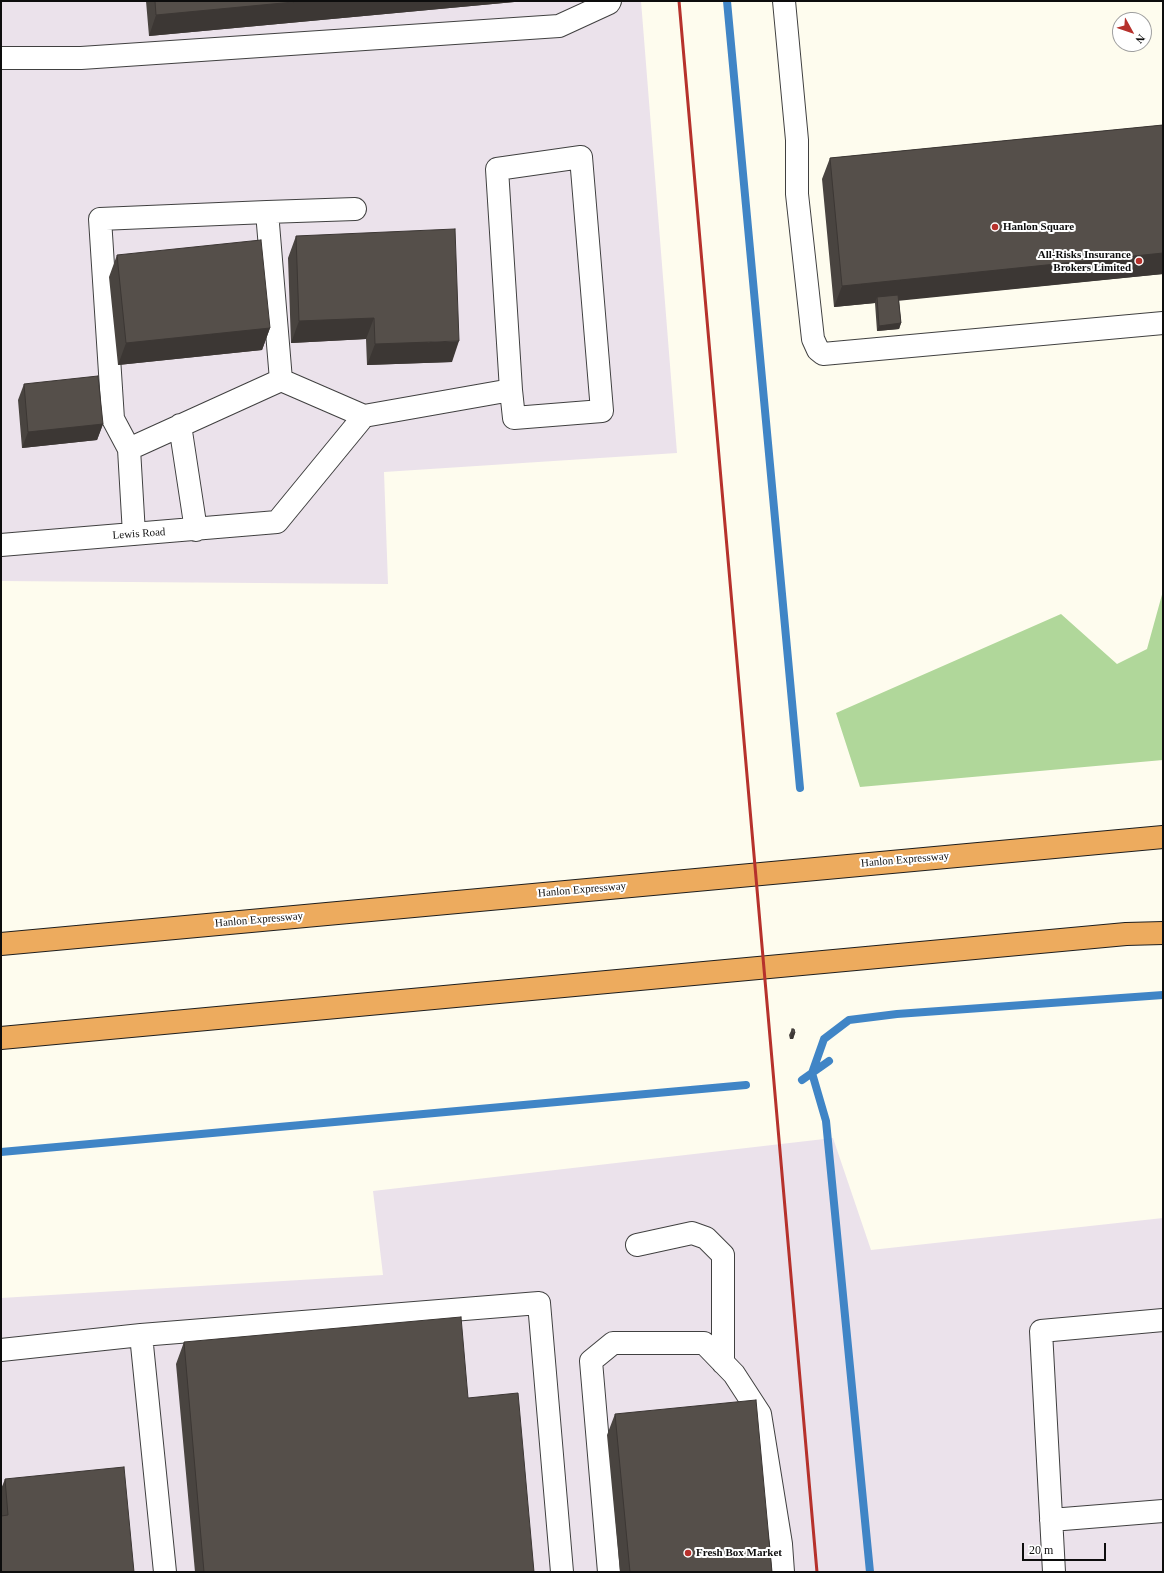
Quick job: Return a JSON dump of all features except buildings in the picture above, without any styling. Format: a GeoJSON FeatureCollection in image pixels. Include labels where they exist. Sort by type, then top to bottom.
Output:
{"type":"FeatureCollection","features":[{"type":"Feature","properties":{"kind":"highway","name":"Hanlon Expressway"},"geometry":{"type":"LineString","coordinates":[[1,944],[1163,837]]}},
{"type":"Feature","properties":{"kind":"highway"},"geometry":{"type":"LineString","coordinates":[[1,1038],[1087,938],[1163,933]]}},
{"type":"Feature","properties":{"kind":"street"},"geometry":{"type":"LineString","coordinates":[[1,58],[88,58],[559,26],[610,1]]}},
{"type":"Feature","properties":{"kind":"street"},"geometry":{"type":"LineString","coordinates":[[784,1],[797,140],[796,194],[813,338],[815,344],[823,354],[1163,323]]}},
{"type":"Feature","properties":{"kind":"street"},"geometry":{"type":"LineString","coordinates":[[581,157],[602,411],[514,418],[511,390],[497,168],[581,157]]}},
{"type":"Feature","properties":{"kind":"street"},"geometry":{"type":"LineString","coordinates":[[134,534],[128,449],[113,419],[100,219],[355,209]]}},
{"type":"Feature","properties":{"kind":"street"},"geometry":{"type":"LineString","coordinates":[[267,212],[281,380]]}},
{"type":"Feature","properties":{"kind":"street"},"geometry":{"type":"LineString","coordinates":[[128,449],[281,380],[364,416],[511,390]]}},
{"type":"Feature","properties":{"kind":"street","name":"Lewis Road"},"geometry":{"type":"LineString","coordinates":[[1,545],[196,530],[277,522],[364,416]]}},
{"type":"Feature","properties":{"kind":"street"},"geometry":{"type":"LineString","coordinates":[[180,425],[196,530]]}},
{"type":"Feature","properties":{"kind":"street"},"geometry":{"type":"LineString","coordinates":[[637,1245],[692,1233],[706,1238],[723,1255],[723,1363]]}},
{"type":"Feature","properties":{"kind":"street"},"geometry":{"type":"LineString","coordinates":[[1,1350],[142,1334],[539,1303],[562,1572]]}},
{"type":"Feature","properties":{"kind":"street"},"geometry":{"type":"LineString","coordinates":[[1054,1572],[1041,1331],[1163,1320]]}},
{"type":"Feature","properties":{"kind":"street"},"geometry":{"type":"LineString","coordinates":[[142,1334],[165,1572]]}},
{"type":"Feature","properties":{"kind":"street"},"geometry":{"type":"LineString","coordinates":[[609,1572],[591,1361],[613,1343],[704,1343],[734,1374],[760,1414],[781,1544],[783,1572]]}},
{"type":"Feature","properties":{"kind":"street"},"geometry":{"type":"LineString","coordinates":[[1051,1520],[1163,1511]]}},
{"type":"Feature","properties":{"kind":"shaded area"},"geometry":{"type":"Polygon","coordinates":[[[1,1],[641,1],[677,453],[384,472],[388,584],[1,581],[1,1]]]}},
{"type":"Feature","properties":{"kind":"shaded area"},"geometry":{"type":"Polygon","coordinates":[[[833,1138],[871,1250],[1163,1218],[1163,1572],[1,1572],[1,1298],[383,1275],[373,1191],[833,1138]]]}},
{"type":"Feature","properties":{"kind":"green space"},"geometry":{"type":"Polygon","coordinates":[[[1163,591],[1163,760],[860,787],[836,713],[1061,614],[1117,664],[1147,649],[1163,591]]]}},
{"type":"Feature","properties":{"kind":"waterway"},"geometry":{"type":"LineString","coordinates":[[727,1],[800,788]]}},
{"type":"Feature","properties":{"kind":"waterway"},"geometry":{"type":"LineString","coordinates":[[870,1572],[826,1121],[812,1073],[824,1039],[849,1020],[897,1014],[1163,995]]}},
{"type":"Feature","properties":{"kind":"waterway"},"geometry":{"type":"LineString","coordinates":[[802,1080],[829,1061]]}},
{"type":"Feature","properties":{"kind":"waterway"},"geometry":{"type":"LineString","coordinates":[[1,1152],[746,1085]]}},
{"type":"Feature","properties":{"kind":"railway"},"geometry":{"type":"LineString","coordinates":[[679,1],[817,1572]]}},
{"type":"Feature","properties":{"kind":"place","name":"Hanlon Square"},"geometry":{"type":"Point","coordinates":[995,227]}},
{"type":"Feature","properties":{"kind":"place","name":"All-Risks Insurance Brokers Limited"},"geometry":{"type":"Point","coordinates":[1139,261]}},
{"type":"Feature","properties":{"kind":"place","name":"Fresh Box Market"},"geometry":{"type":"Point","coordinates":[688,1553]}}]}
